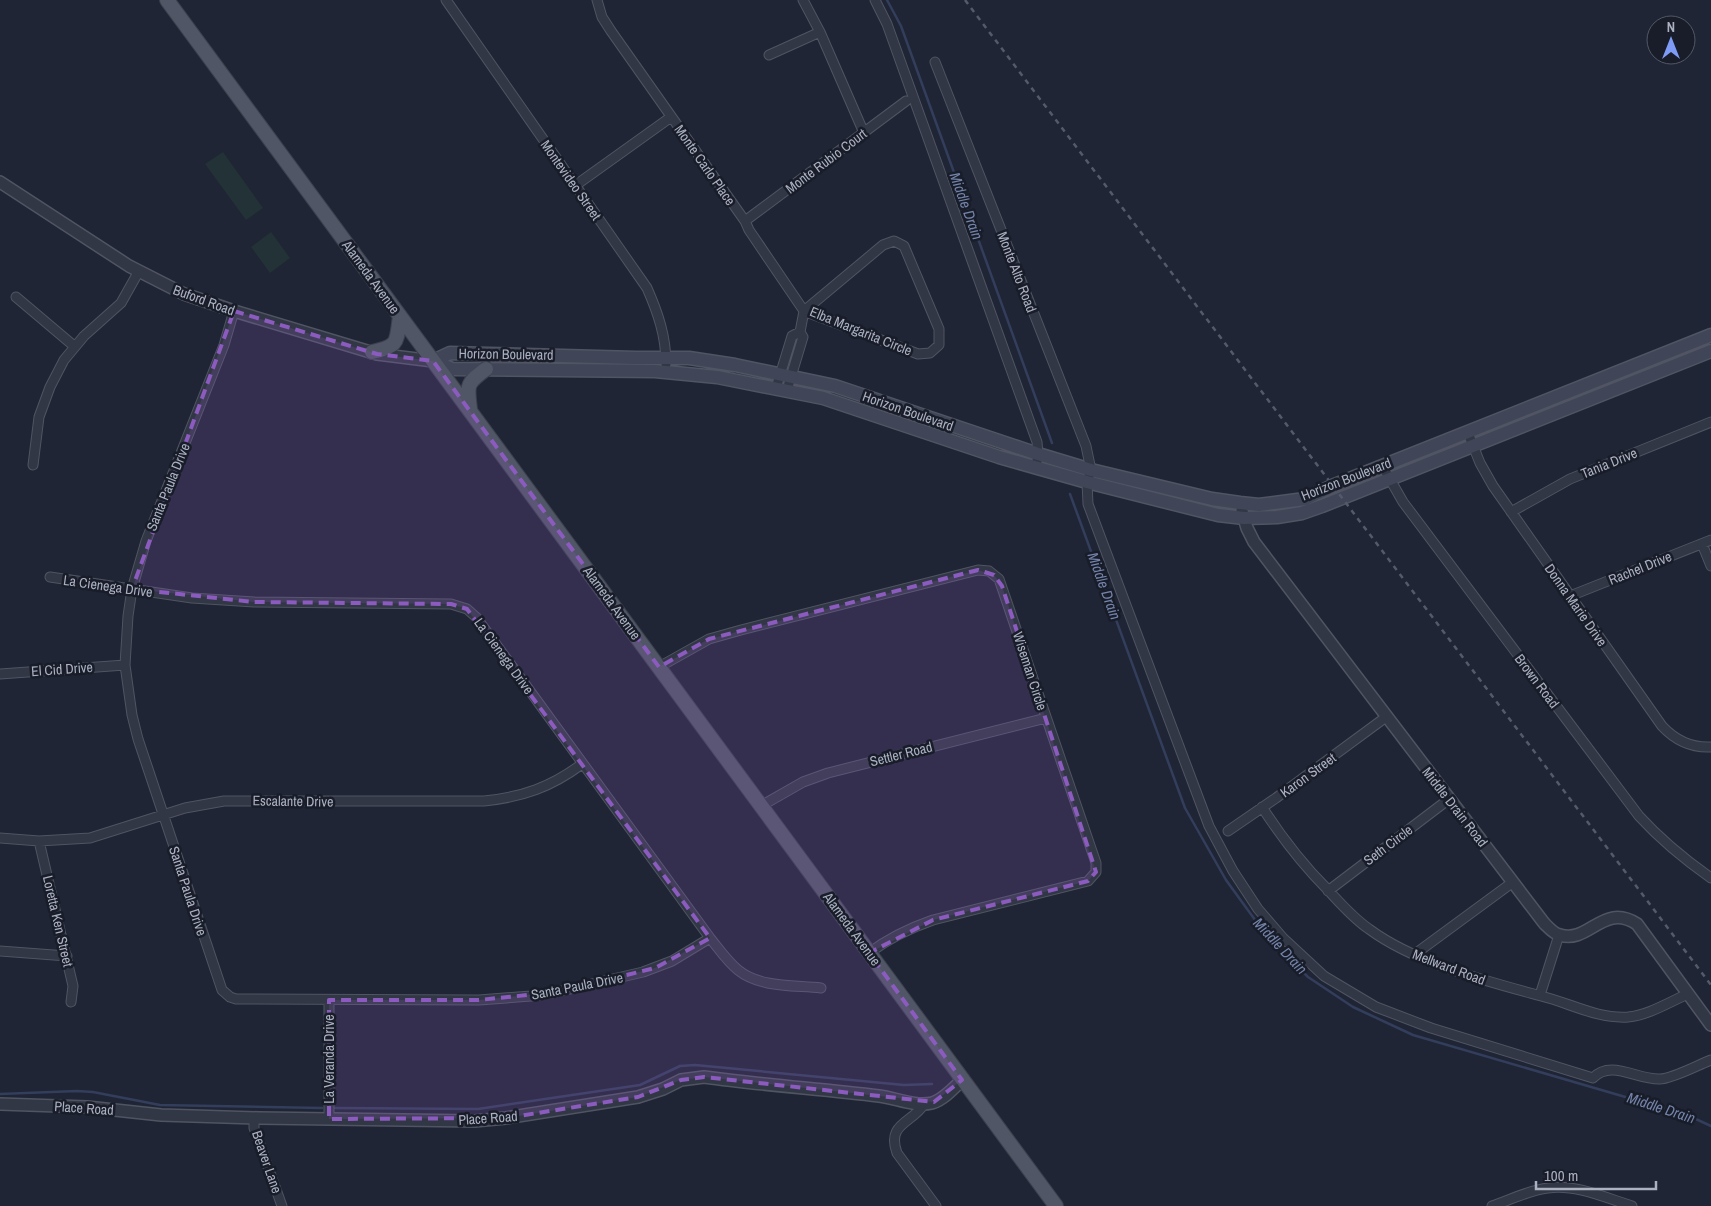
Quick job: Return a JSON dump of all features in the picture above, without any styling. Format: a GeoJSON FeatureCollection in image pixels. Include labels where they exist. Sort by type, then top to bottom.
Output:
{"type":"FeatureCollection","features":[{"type":"Feature","properties":{"kind":"main road","name":"Alameda Avenue"},"geometry":{"type":"LineString","coordinates":[[167,0],[1056,1206]]}},
{"type":"Feature","properties":{"kind":"main road"},"geometry":{"type":"LineString","coordinates":[[372,352],[388,349],[394,343],[400,316]]}},
{"type":"Feature","properties":{"kind":"main road","name":"Horizon Boulevard"},"geometry":{"type":"LineString","coordinates":[[432,361],[450,353],[689,358],[835,386],[1091,470],[1212,499],[1259,504],[1305,499],[1332,486],[1711,335]]}},
{"type":"Feature","properties":{"kind":"main road","name":"Horizon Boulevard"},"geometry":{"type":"LineString","coordinates":[[432,361],[452,368],[665,372],[717,377],[782,389],[822,398],[1036,468],[1218,515],[1244,518],[1277,517],[1322,506],[1711,351]]}},
{"type":"Feature","properties":{"kind":"main road"},"geometry":{"type":"LineString","coordinates":[[470,412],[468,385],[486,369]]}},
{"type":"Feature","properties":{"kind":"street","name":"Montevideo Street"},"geometry":{"type":"LineString","coordinates":[[446,0],[647,288],[660,319],[664,337],[665,372]]}},
{"type":"Feature","properties":{"kind":"street","name":"Monte Carlo Place"},"geometry":{"type":"LineString","coordinates":[[597,0],[602,16],[611,31],[745,221],[748,230],[804,311]]}},
{"type":"Feature","properties":{"kind":"street"},"geometry":{"type":"LineString","coordinates":[[803,0],[820,32],[864,133]]}},
{"type":"Feature","properties":{"kind":"street"},"geometry":{"type":"LineString","coordinates":[[875,0],[887,24],[1037,442],[1036,468]]}},
{"type":"Feature","properties":{"kind":"street"},"geometry":{"type":"LineString","coordinates":[[769,56],[820,32]]}},
{"type":"Feature","properties":{"kind":"street","name":"Monte Alto Road"},"geometry":{"type":"LineString","coordinates":[[935,62],[1086,446],[1091,470]]}},
{"type":"Feature","properties":{"kind":"street","name":"Monte Rubio Court"},"geometry":{"type":"LineString","coordinates":[[745,221],[906,101]]}},
{"type":"Feature","properties":{"kind":"street"},"geometry":{"type":"LineString","coordinates":[[576,185],[671,117]]}},
{"type":"Feature","properties":{"kind":"street","name":"Buford Road"},"geometry":{"type":"LineString","coordinates":[[0,182],[103,250],[184,294],[234,311],[372,352],[432,361]]}},
{"type":"Feature","properties":{"kind":"street","name":"Elba Margarita Circle"},"geometry":{"type":"LineString","coordinates":[[894,241],[904,246],[939,329],[939,345],[930,353],[918,354],[804,311],[883,245],[894,241]]}},
{"type":"Feature","properties":{"kind":"street"},"geometry":{"type":"LineString","coordinates":[[34,465],[39,417],[43,404],[64,360],[74,346],[121,303],[139,271]]}},
{"type":"Feature","properties":{"kind":"street"},"geometry":{"type":"LineString","coordinates":[[16,297],[74,346]]}},
{"type":"Feature","properties":{"kind":"street","name":"Santa Paula Drive"},"geometry":{"type":"LineString","coordinates":[[234,311],[224,345],[146,541],[132,589],[128,616],[125,665],[138,739],[222,990],[225,994],[236,999],[329,1000],[479,1000],[531,996],[557,992],[655,968],[686,954],[710,938]]}},
{"type":"Feature","properties":{"kind":"street"},"geometry":{"type":"LineString","coordinates":[[782,389],[785,375],[802,337],[800,332],[804,311]]}},
{"type":"Feature","properties":{"kind":"street","name":"Tania Drive"},"geometry":{"type":"LineString","coordinates":[[1510,512],[1570,478],[1711,422]]}},
{"type":"Feature","properties":{"kind":"street","name":"Donna Marie Drive"},"geometry":{"type":"LineString","coordinates":[[1468,432],[1480,463],[1510,512],[1662,726],[1678,740],[1692,746],[1711,747]]}},
{"type":"Feature","properties":{"kind":"street","name":"Brown Road"},"geometry":{"type":"LineString","coordinates":[[1383,467],[1403,502],[1639,816],[1674,851],[1711,878]]}},
{"type":"Feature","properties":{"kind":"street"},"geometry":{"type":"LineString","coordinates":[[1091,470],[1087,482],[1088,504],[1094,525],[1208,826],[1233,871],[1258,909],[1283,938],[1324,976],[1376,1007],[1432,1028],[1593,1078],[1600,1072],[1609,1069],[1660,1080],[1711,1060]]}},
{"type":"Feature","properties":{"kind":"street","name":"Middle Drain Road"},"geometry":{"type":"LineString","coordinates":[[1240,503],[1247,528],[1254,542],[1544,923],[1559,935]]}},
{"type":"Feature","properties":{"kind":"street"},"geometry":{"type":"LineString","coordinates":[[1707,542],[1711,566]]}},
{"type":"Feature","properties":{"kind":"street","name":"Rachel Drive"},"geometry":{"type":"LineString","coordinates":[[1570,596],[1707,542]]}},
{"type":"Feature","properties":{"kind":"street","name":"Wiseman Circle"},"geometry":{"type":"LineString","coordinates":[[659,667],[709,639],[983,570],[999,579],[1096,863],[1093,877],[1088,881],[914,926],[894,936],[869,953]]}},
{"type":"Feature","properties":{"kind":"street","name":"La Cienega Drive"},"geometry":{"type":"LineString","coordinates":[[50,577],[192,598],[254,602],[451,604],[466,609],[476,617],[582,764],[731,964],[738,971],[754,980],[765,983],[821,988]]}},
{"type":"Feature","properties":{"kind":"street","name":"El Cid Drive"},"geometry":{"type":"LineString","coordinates":[[0,674],[125,665]]}},
{"type":"Feature","properties":{"kind":"street","name":"Karon Street"},"geometry":{"type":"LineString","coordinates":[[1228,831],[1386,717]]}},
{"type":"Feature","properties":{"kind":"street","name":"Settler Road"},"geometry":{"type":"LineString","coordinates":[[761,806],[803,782],[828,773],[1046,718]]}},
{"type":"Feature","properties":{"kind":"street","name":"Escalante Drive"},"geometry":{"type":"LineString","coordinates":[[0,838],[39,841],[90,838],[163,815],[224,801],[363,802],[484,801],[508,799],[558,781],[582,764]]}},
{"type":"Feature","properties":{"kind":"street","name":"Seth Circle"},"geometry":{"type":"LineString","coordinates":[[1328,891],[1449,799]]}},
{"type":"Feature","properties":{"kind":"street","name":"Mellward Road"},"geometry":{"type":"LineString","coordinates":[[1262,807],[1304,866],[1354,918],[1387,941],[1415,954],[1489,982],[1540,995],[1600,1015],[1627,1017],[1640,1015],[1688,994]]}},
{"type":"Feature","properties":{"kind":"street","name":"Loretta Ken Street"},"geometry":{"type":"LineString","coordinates":[[39,841],[73,986],[71,1002]]}},
{"type":"Feature","properties":{"kind":"street"},"geometry":{"type":"LineString","coordinates":[[1415,954],[1513,882]]}},
{"type":"Feature","properties":{"kind":"street"},"geometry":{"type":"LineString","coordinates":[[1540,995],[1559,935],[1573,936],[1610,918],[1626,918],[1637,924],[1711,1025]]}},
{"type":"Feature","properties":{"kind":"street"},"geometry":{"type":"LineString","coordinates":[[0,951],[67,956]]}},
{"type":"Feature","properties":{"kind":"street","name":"La Veranda Drive"},"geometry":{"type":"LineString","coordinates":[[329,1000],[329,1119]]}},
{"type":"Feature","properties":{"kind":"street","name":"Place Road"},"geometry":{"type":"LineString","coordinates":[[0,1104],[87,1107],[161,1114],[254,1118],[475,1121],[506,1118],[638,1097],[681,1080],[704,1077],[873,1096],[924,1104]]}},
{"type":"Feature","properties":{"kind":"street"},"geometry":{"type":"LineString","coordinates":[[936,1206],[897,1153],[894,1139],[899,1127],[920,1112],[924,1104],[934,1102],[953,1090],[962,1080]]}},
{"type":"Feature","properties":{"kind":"street","name":"Beaver Lane"},"geometry":{"type":"LineString","coordinates":[[254,1118],[254,1128],[282,1206]]}},
{"type":"Feature","properties":{"kind":"street"},"geometry":{"type":"LineString","coordinates":[[1492,1206],[1539,1190],[1561,1187],[1573,1188],[1632,1206]]}},
{"type":"Feature","properties":{"kind":"highlighted area"},"geometry":{"type":"Polygon","coordinates":[[[234,311],[377,354],[433,361],[659,667],[709,639],[978,570],[994,575],[1002,586],[1096,872],[1088,881],[933,920],[869,953],[962,1080],[934,1102],[704,1077],[681,1080],[638,1097],[506,1118],[329,1119],[329,1000],[479,1000],[557,992],[655,968],[710,938],[467,609],[451,604],[254,602],[132,589],[234,311]]]}},
{"type":"Feature","properties":{"kind":"shaded area"},"geometry":{"type":"Polygon","coordinates":[[[223,152],[263,208],[246,220],[205,164],[223,152]]]}},
{"type":"Feature","properties":{"kind":"shaded area"},"geometry":{"type":"Polygon","coordinates":[[[271,232],[290,258],[270,273],[251,247],[271,232]]]}},
{"type":"Feature","properties":{"kind":"waterway","name":"Middle Drain"},"geometry":{"type":"LineString","coordinates":[[887,0],[901,26],[1052,443]]}},
{"type":"Feature","properties":{"kind":"waterway","name":"Middle Drain"},"geometry":{"type":"LineString","coordinates":[[1070,494],[1185,808],[1226,880],[1266,935],[1308,977],[1353,1007],[1413,1035],[1687,1115],[1711,1126]]}},
{"type":"Feature","properties":{"kind":"waterway"},"geometry":{"type":"LineString","coordinates":[[335,1108],[478,1109],[640,1085],[680,1066],[695,1065],[904,1085],[932,1084]]}},
{"type":"Feature","properties":{"kind":"waterway"},"geometry":{"type":"LineString","coordinates":[[0,1094],[77,1091],[93,1092],[160,1105],[322,1108]]}},
{"type":"Feature","properties":{"kind":"railway"},"geometry":{"type":"LineString","coordinates":[[965,0],[1711,985]]}}]}
